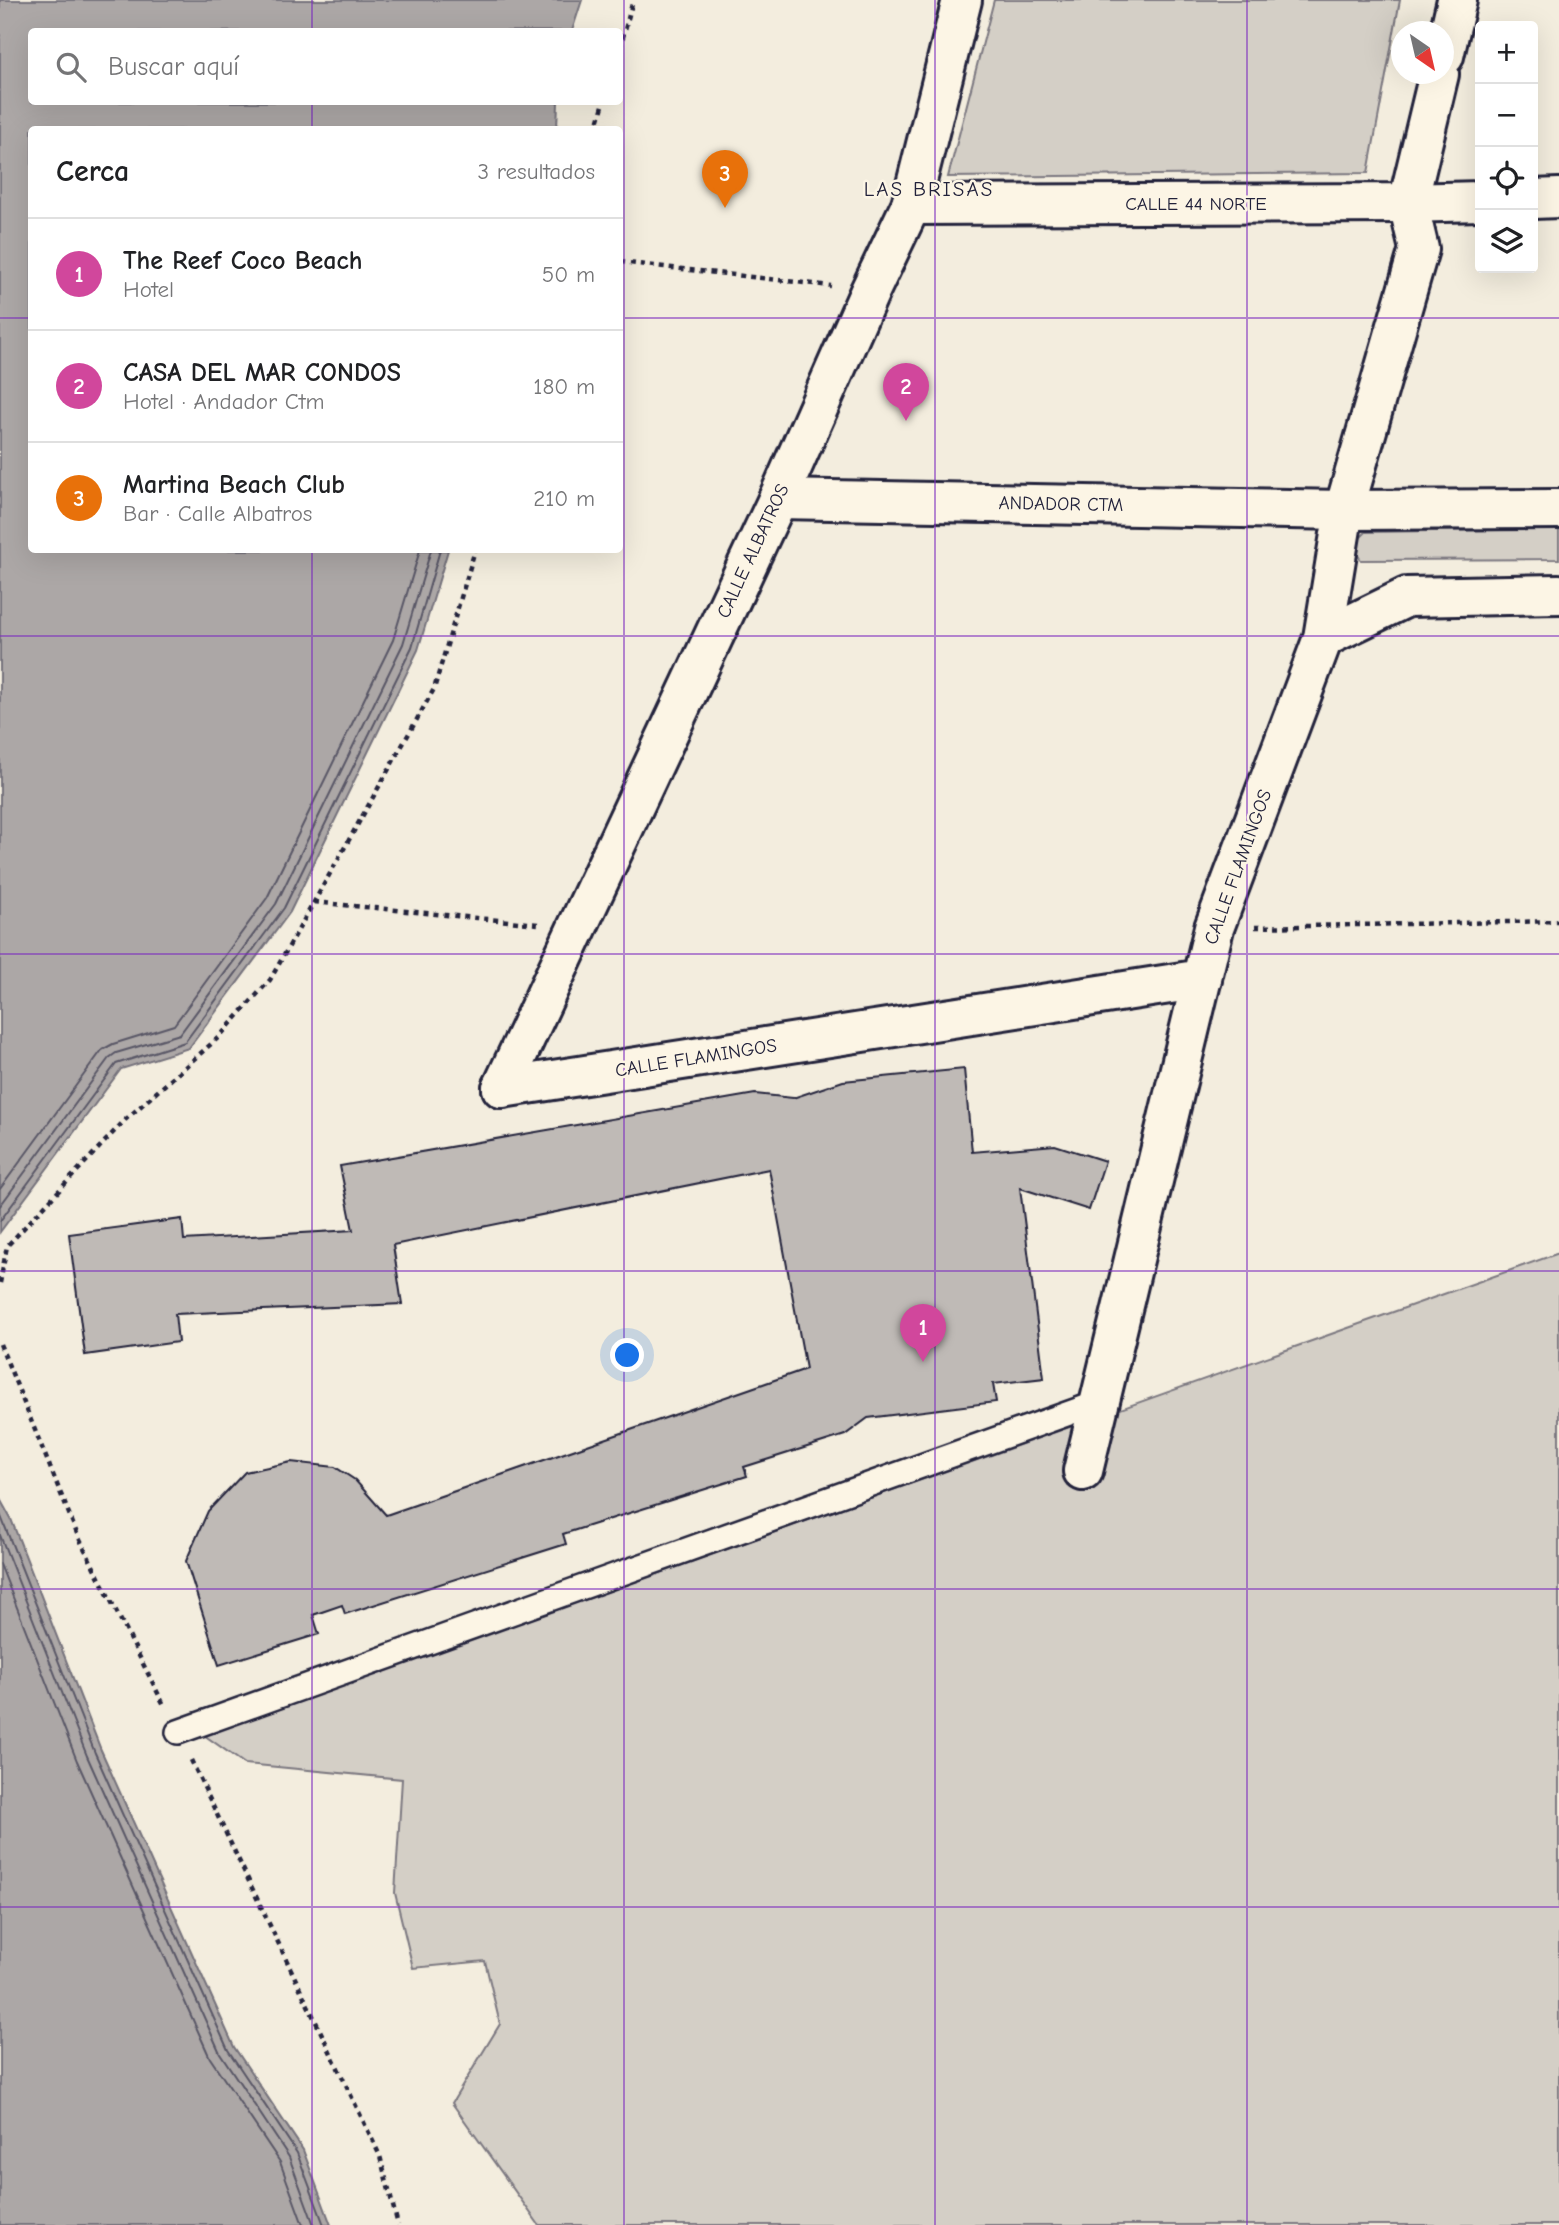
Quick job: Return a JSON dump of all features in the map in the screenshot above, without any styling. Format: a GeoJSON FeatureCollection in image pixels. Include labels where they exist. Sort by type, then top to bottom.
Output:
{"type":"FeatureCollection","features":[{"type":"Feature","properties":{"kind":"street","name":"CALLE ALBATROS"},"geometry":{"type":"LineString","coordinates":[[502,1088],[778,499],[870,290],[911,205],[962,0]]}},
{"type":"Feature","properties":{"kind":"street"},"geometry":{"type":"LineString","coordinates":[[1452,21],[1457,0]]}},
{"type":"Feature","properties":{"kind":"street","name":"CALLE FLAMINGOS"},"geometry":{"type":"LineString","coordinates":[[502,1088],[1202,979],[1214,928],[1323,638],[1344,510],[1419,249],[1408,203],[1437,84]]}},
{"type":"Feature","properties":{"kind":"street"},"geometry":{"type":"LineString","coordinates":[[1538,199],[1559,198]]}},
{"type":"Feature","properties":{"kind":"street","name":"CALLE 44 NORTE"},"geometry":{"type":"LineString","coordinates":[[911,205],[1475,201]]}},
{"type":"Feature","properties":{"kind":"street","name":"ANDADOR CTM"},"geometry":{"type":"LineString","coordinates":[[778,499],[1344,510],[1559,509]]}},
{"type":"Feature","properties":{"kind":"street"},"geometry":{"type":"LineString","coordinates":[[1323,638],[1407,597],[1559,594]]}},
{"type":"Feature","properties":{"kind":"street"},"geometry":{"type":"LineString","coordinates":[[1083,1471],[1202,979]]}},
{"type":"Feature","properties":{"kind":"lane"},"geometry":{"type":"LineString","coordinates":[[178,1732],[1100,1402]]}},
{"type":"Feature","properties":{"kind":"path"},"geometry":{"type":"LineString","coordinates":[[623,37],[633,0]]}},
{"type":"Feature","properties":{"kind":"path"},"geometry":{"type":"LineString","coordinates":[[597,126],[603,105]]}},
{"type":"Feature","properties":{"kind":"path"},"geometry":{"type":"LineString","coordinates":[[623,262],[870,290]]}},
{"type":"Feature","properties":{"kind":"path"},"geometry":{"type":"LineString","coordinates":[[0,1283],[8,1246],[125,1120],[219,1037],[270,980],[434,689],[474,553]]}},
{"type":"Feature","properties":{"kind":"path"},"geometry":{"type":"LineString","coordinates":[[314,902],[577,928]]}},
{"type":"Feature","properties":{"kind":"path"},"geometry":{"type":"LineString","coordinates":[[1214,928],[1559,921]]}},
{"type":"Feature","properties":{"kind":"path"},"geometry":{"type":"LineString","coordinates":[[0,1344],[78,1536],[178,1732],[380,2156],[398,2225]]}},
{"type":"Feature","properties":{"kind":"shaded area"},"geometry":{"type":"Polygon","coordinates":[[[994,0],[1400,0],[1396,21],[1391,21],[1391,49],[1368,173],[948,177],[994,0]]]}},
{"type":"Feature","properties":{"kind":"shaded area"},"geometry":{"type":"Polygon","coordinates":[[[1559,529],[1559,559],[1361,560],[1355,551],[1356,542],[1366,532],[1559,529]]]}},
{"type":"Feature","properties":{"kind":"shaded area"},"geometry":{"type":"Polygon","coordinates":[[[1559,1253],[1559,2225],[539,2225],[452,2103],[500,2024],[485,1961],[413,1968],[395,1893],[402,1779],[245,1764],[204,1735],[1559,1253]]]}},
{"type":"Feature","properties":{"kind":"water"},"geometry":{"type":"Polygon","coordinates":[[[0,0],[582,0],[573,28],[28,28],[28,105],[558,105],[557,126],[28,126],[28,553],[447,553],[418,650],[290,912],[189,1048],[121,1069],[0,1232],[0,0]]]}},
{"type":"Feature","properties":{"kind":"water"},"geometry":{"type":"Polygon","coordinates":[[[0,1499],[11,1519],[101,1750],[234,2047],[303,2150],[331,2225],[0,2225],[0,1499]]]}},
{"type":"Feature","properties":{"kind":"building"},"geometry":{"type":"Polygon","coordinates":[[[964,1069],[972,1152],[1055,1145],[1105,1161],[1089,1210],[1020,1188],[1044,1378],[993,1384],[996,1402],[868,1418],[845,1435],[744,1467],[747,1476],[563,1534],[566,1544],[345,1614],[342,1605],[313,1615],[319,1634],[219,1665],[186,1561],[208,1511],[245,1472],[291,1462],[335,1467],[355,1480],[386,1515],[806,1369],[769,1169],[393,1245],[402,1304],[175,1314],[178,1342],[85,1355],[69,1234],[182,1219],[184,1240],[353,1230],[340,1166],[755,1094],[793,1098],[843,1081],[964,1069]]]}},
{"type":"Feature","properties":{"kind":"place","name":"Martina Beach Club"},"geometry":{"type":"Point","coordinates":[725,208]}},
{"type":"Feature","properties":{"kind":"place","name":"CASA DEL MAR CONDOS"},"geometry":{"type":"Point","coordinates":[906,421]}},
{"type":"Feature","properties":{"kind":"place","name":"The Reef Coco Beach"},"geometry":{"type":"Point","coordinates":[923,1362]}},
{"type":"Feature","properties":{"kind":"district","name":"LAS BRISAS"},"geometry":{"type":"Point","coordinates":[929,189]}}]}
